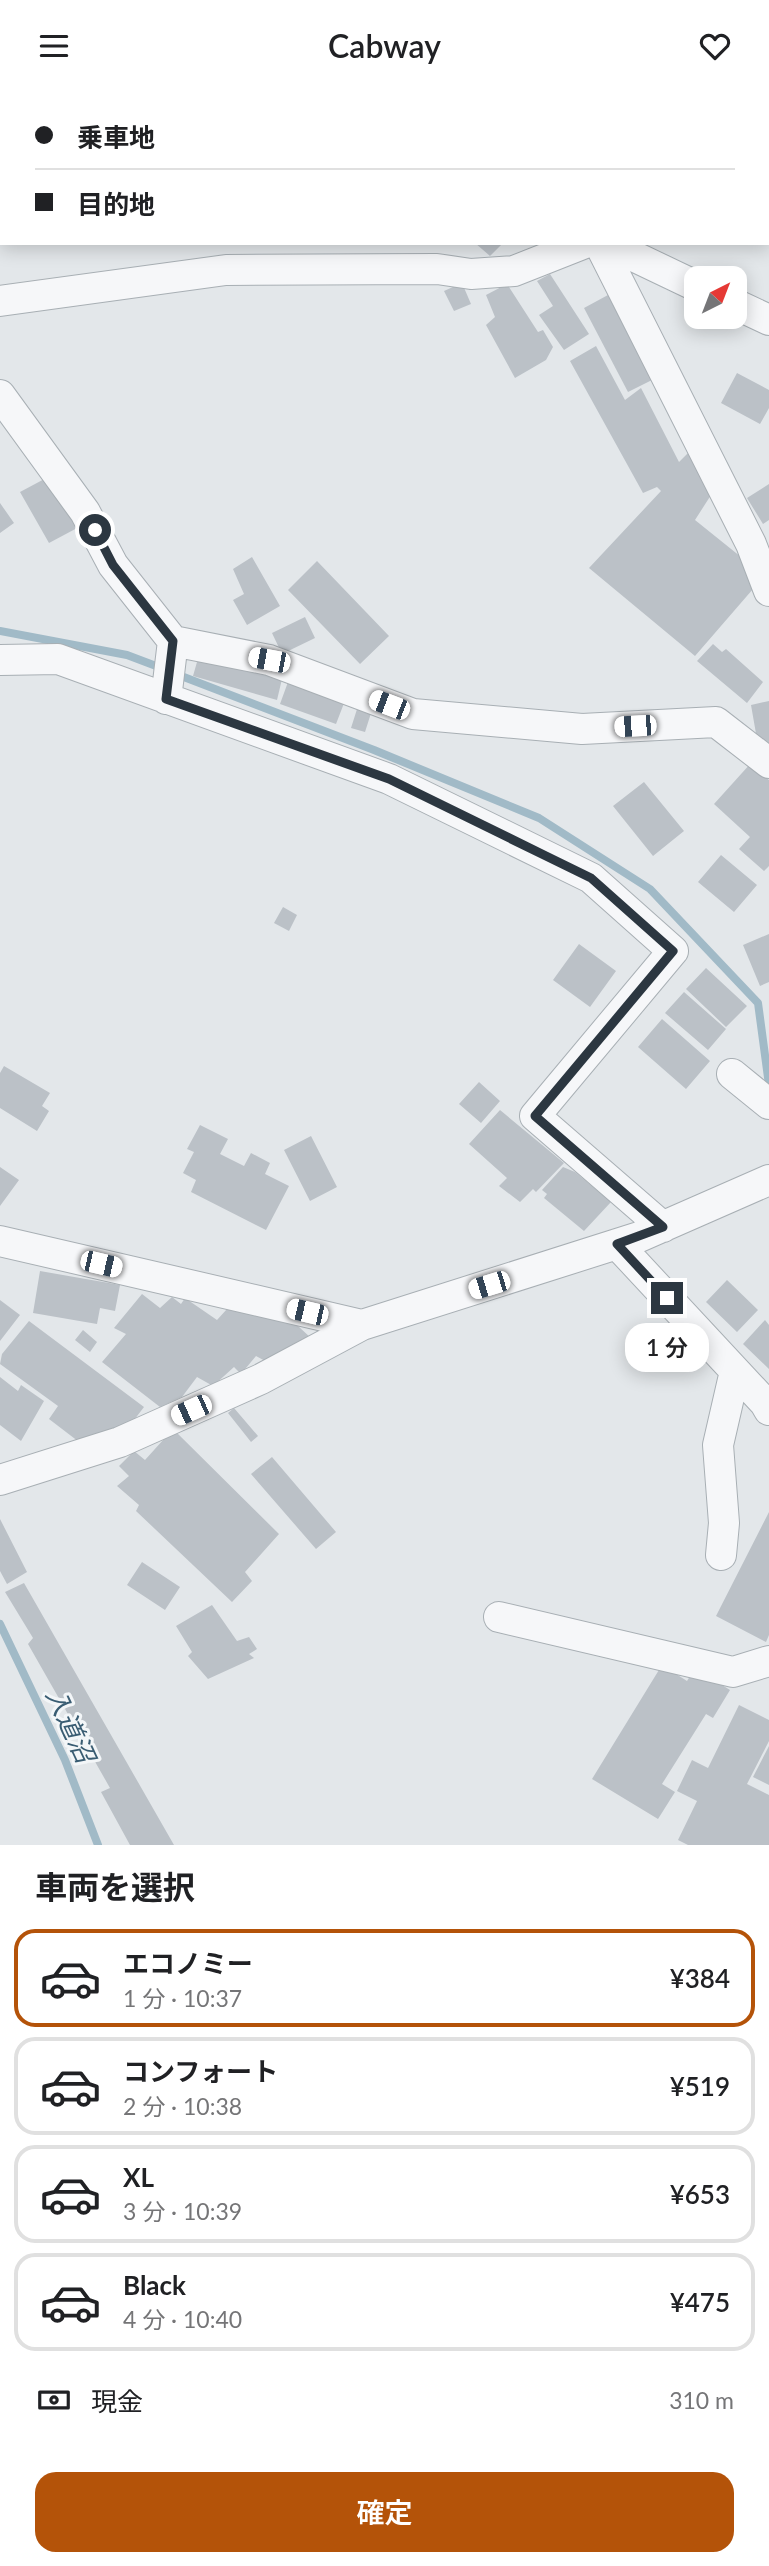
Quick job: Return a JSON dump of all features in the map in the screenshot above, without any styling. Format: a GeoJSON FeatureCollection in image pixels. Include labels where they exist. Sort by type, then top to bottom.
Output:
{"type":"FeatureCollection","features":[{"type":"Feature","properties":{"kind":"street"},"geometry":{"type":"LineString","coordinates":[[0,301],[226,270],[437,269],[471,274],[514,271],[580,245]]}},
{"type":"Feature","properties":{"kind":"street"},"geometry":{"type":"LineString","coordinates":[[599,245],[751,544],[769,591]]}},
{"type":"Feature","properties":{"kind":"street"},"geometry":{"type":"LineString","coordinates":[[610,245],[684,280]]}},
{"type":"Feature","properties":{"kind":"street"},"geometry":{"type":"LineString","coordinates":[[747,310],[769,320]]}},
{"type":"Feature","properties":{"kind":"street"},"geometry":{"type":"LineString","coordinates":[[0,395],[85,512],[113,565],[173,647],[167,695]]}},
{"type":"Feature","properties":{"kind":"street"},"geometry":{"type":"LineString","coordinates":[[173,647],[269,660],[413,715],[582,729],[716,722],[769,763]]}},
{"type":"Feature","properties":{"kind":"street"},"geometry":{"type":"LineString","coordinates":[[0,660],[58,659],[167,695],[389,779],[591,878],[673,951],[535,1116],[663,1227]]}},
{"type":"Feature","properties":{"kind":"street"},"geometry":{"type":"LineString","coordinates":[[732,1074],[769,1104]]}},
{"type":"Feature","properties":{"kind":"street"},"geometry":{"type":"LineString","coordinates":[[0,1480],[120,1442],[261,1379],[362,1325],[617,1244],[663,1227],[769,1180]]}},
{"type":"Feature","properties":{"kind":"street"},"geometry":{"type":"LineString","coordinates":[[0,1241],[362,1325]]}},
{"type":"Feature","properties":{"kind":"street"},"geometry":{"type":"LineString","coordinates":[[617,1244],[769,1410]]}},
{"type":"Feature","properties":{"kind":"street"},"geometry":{"type":"LineString","coordinates":[[721,1555],[724,1523],[718,1445],[735,1371]]}},
{"type":"Feature","properties":{"kind":"street"},"geometry":{"type":"LineString","coordinates":[[499,1616],[733,1672],[769,1661]]}},
{"type":"Feature","properties":{"kind":"building"},"geometry":{"type":"Polygon","coordinates":[[[477,245],[501,245],[490,256],[477,245]]]}},
{"type":"Feature","properties":{"kind":"building"},"geometry":{"type":"Polygon","coordinates":[[[550,274],[589,334],[564,350],[539,315],[553,306],[537,281],[550,274]]]}},
{"type":"Feature","properties":{"kind":"building"},"geometry":{"type":"Polygon","coordinates":[[[462,283],[471,304],[454,311],[444,291],[462,283]]]}},
{"type":"Feature","properties":{"kind":"building"},"geometry":{"type":"Polygon","coordinates":[[[507,284],[538,332],[543,330],[553,347],[546,360],[515,378],[486,325],[495,317],[486,295],[507,284]]]}},
{"type":"Feature","properties":{"kind":"building"},"geometry":{"type":"Polygon","coordinates":[[[608,295],[652,380],[628,392],[584,308],[608,295]]]}},
{"type":"Feature","properties":{"kind":"building"},"geometry":{"type":"Polygon","coordinates":[[[596,346],[625,400],[641,388],[679,462],[689,452],[711,495],[695,520],[746,561],[753,589],[695,656],[589,568],[661,491],[657,487],[643,493],[570,361],[596,346]]]}},
{"type":"Feature","properties":{"kind":"building"},"geometry":{"type":"Polygon","coordinates":[[[737,373],[769,390],[769,408],[760,424],[721,403],[737,373]]]}},
{"type":"Feature","properties":{"kind":"building"},"geometry":{"type":"Polygon","coordinates":[[[50,476],[79,527],[49,543],[20,492],[50,476]]]}},
{"type":"Feature","properties":{"kind":"building"},"geometry":{"type":"Polygon","coordinates":[[[769,484],[769,520],[763,524],[747,498],[769,484]]]}},
{"type":"Feature","properties":{"kind":"building"},"geometry":{"type":"Polygon","coordinates":[[[0,503],[14,523],[0,533],[0,503]]]}},
{"type":"Feature","properties":{"kind":"building"},"geometry":{"type":"Polygon","coordinates":[[[252,557],[280,606],[247,625],[233,600],[244,594],[233,569],[252,557]]]}},
{"type":"Feature","properties":{"kind":"building"},"geometry":{"type":"Polygon","coordinates":[[[317,561],[389,636],[360,664],[288,590],[317,561]]]}},
{"type":"Feature","properties":{"kind":"building"},"geometry":{"type":"Polygon","coordinates":[[[305,617],[315,638],[282,654],[272,633],[305,617]]]}},
{"type":"Feature","properties":{"kind":"building"},"geometry":{"type":"Polygon","coordinates":[[[713,644],[722,652],[726,649],[763,682],[747,703],[697,661],[713,644]]]}},
{"type":"Feature","properties":{"kind":"building"},"geometry":{"type":"Polygon","coordinates":[[[199,655],[282,679],[277,700],[193,676],[199,655]]]}},
{"type":"Feature","properties":{"kind":"building"},"geometry":{"type":"Polygon","coordinates":[[[288,682],[346,698],[336,724],[280,704],[288,682]]]}},
{"type":"Feature","properties":{"kind":"building"},"geometry":{"type":"Polygon","coordinates":[[[769,701],[769,743],[758,745],[751,705],[769,701]]]}},
{"type":"Feature","properties":{"kind":"building"},"geometry":{"type":"Polygon","coordinates":[[[358,706],[372,710],[365,732],[351,728],[358,706]]]}},
{"type":"Feature","properties":{"kind":"building"},"geometry":{"type":"Polygon","coordinates":[[[751,763],[769,780],[769,866],[764,871],[739,849],[750,837],[714,804],[751,763]]]}},
{"type":"Feature","properties":{"kind":"building"},"geometry":{"type":"Polygon","coordinates":[[[644,782],[684,831],[653,856],[613,806],[644,782]]]}},
{"type":"Feature","properties":{"kind":"building"},"geometry":{"type":"Polygon","coordinates":[[[721,855],[757,885],[734,912],[698,882],[721,855]]]}},
{"type":"Feature","properties":{"kind":"building"},"geometry":{"type":"Polygon","coordinates":[[[283,907],[297,915],[289,931],[274,923],[283,907]]]}},
{"type":"Feature","properties":{"kind":"building"},"geometry":{"type":"Polygon","coordinates":[[[769,934],[769,982],[760,986],[743,945],[769,934]]]}},
{"type":"Feature","properties":{"kind":"building"},"geometry":{"type":"Polygon","coordinates":[[[579,944],[616,971],[590,1007],[553,980],[579,944]]]}},
{"type":"Feature","properties":{"kind":"building"},"geometry":{"type":"Polygon","coordinates":[[[706,968],[747,1006],[726,1027],[686,989],[706,968]]]}},
{"type":"Feature","properties":{"kind":"building"},"geometry":{"type":"Polygon","coordinates":[[[684,992],[726,1029],[708,1050],[665,1013],[684,992]]]}},
{"type":"Feature","properties":{"kind":"building"},"geometry":{"type":"Polygon","coordinates":[[[662,1019],[710,1061],[686,1089],[638,1047],[662,1019]]]}},
{"type":"Feature","properties":{"kind":"building"},"geometry":{"type":"Polygon","coordinates":[[[4,1066],[50,1093],[42,1106],[49,1111],[37,1131],[0,1108],[0,1073],[4,1066]]]}},
{"type":"Feature","properties":{"kind":"building"},"geometry":{"type":"Polygon","coordinates":[[[479,1082],[500,1101],[481,1123],[459,1104],[479,1082]]]}},
{"type":"Feature","properties":{"kind":"building"},"geometry":{"type":"Polygon","coordinates":[[[500,1110],[564,1163],[536,1192],[533,1189],[520,1202],[499,1186],[507,1178],[469,1144],[500,1110]]]}},
{"type":"Feature","properties":{"kind":"building"},"geometry":{"type":"Polygon","coordinates":[[[200,1125],[228,1139],[220,1154],[244,1166],[251,1153],[270,1163],[265,1174],[289,1186],[266,1230],[191,1192],[196,1180],[183,1173],[194,1152],[187,1149],[200,1125]]]}},
{"type":"Feature","properties":{"kind":"building"},"geometry":{"type":"Polygon","coordinates":[[[311,1136],[337,1187],[310,1201],[284,1150],[311,1136]]]}},
{"type":"Feature","properties":{"kind":"building"},"geometry":{"type":"Polygon","coordinates":[[[0,1167],[19,1180],[0,1206],[0,1167]]]}},
{"type":"Feature","properties":{"kind":"building"},"geometry":{"type":"Polygon","coordinates":[[[563,1167],[575,1172],[611,1202],[584,1231],[544,1198],[547,1194],[542,1190],[563,1167]]]}},
{"type":"Feature","properties":{"kind":"building"},"geometry":{"type":"Polygon","coordinates":[[[40,1271],[120,1285],[115,1311],[100,1308],[97,1324],[33,1313],[40,1271]]]}},
{"type":"Feature","properties":{"kind":"building"},"geometry":{"type":"Polygon","coordinates":[[[727,1280],[758,1310],[737,1332],[706,1302],[727,1280]]]}},
{"type":"Feature","properties":{"kind":"building"},"geometry":{"type":"Polygon","coordinates":[[[142,1294],[160,1308],[172,1297],[181,1304],[185,1298],[217,1320],[227,1309],[286,1315],[311,1338],[267,1362],[256,1356],[241,1374],[234,1367],[213,1386],[197,1377],[182,1397],[160,1407],[102,1362],[126,1334],[114,1328],[142,1294]]]}},
{"type":"Feature","properties":{"kind":"building"},"geometry":{"type":"Polygon","coordinates":[[[0,1300],[20,1315],[0,1341],[0,1300]]]}},
{"type":"Feature","properties":{"kind":"building"},"geometry":{"type":"Polygon","coordinates":[[[765,1320],[769,1325],[769,1369],[743,1344],[765,1320]]]}},
{"type":"Feature","properties":{"kind":"building"},"geometry":{"type":"Polygon","coordinates":[[[29,1321],[144,1407],[131,1424],[83,1445],[49,1419],[58,1406],[0,1364],[2,1354],[29,1321]]]}},
{"type":"Feature","properties":{"kind":"building"},"geometry":{"type":"Polygon","coordinates":[[[83,1330],[97,1342],[90,1352],[75,1340],[83,1330]]]}},
{"type":"Feature","properties":{"kind":"building"},"geometry":{"type":"Polygon","coordinates":[[[0,1377],[18,1391],[21,1385],[44,1401],[21,1441],[0,1425],[0,1377]]]}},
{"type":"Feature","properties":{"kind":"building"},"geometry":{"type":"Polygon","coordinates":[[[234,1408],[258,1436],[251,1442],[228,1413],[234,1408]]]}},
{"type":"Feature","properties":{"kind":"building"},"geometry":{"type":"Polygon","coordinates":[[[173,1429],[279,1534],[245,1572],[252,1581],[232,1602],[136,1511],[139,1505],[117,1486],[129,1476],[119,1466],[134,1451],[145,1460],[173,1429]]]}},
{"type":"Feature","properties":{"kind":"building"},"geometry":{"type":"Polygon","coordinates":[[[272,1457],[336,1532],[316,1549],[251,1474],[272,1457]]]}},
{"type":"Feature","properties":{"kind":"building"},"geometry":{"type":"Polygon","coordinates":[[[769,1512],[769,1635],[766,1642],[716,1616],[769,1512]]]}},
{"type":"Feature","properties":{"kind":"building"},"geometry":{"type":"Polygon","coordinates":[[[0,1519],[27,1572],[7,1584],[0,1571],[0,1519]]]}},
{"type":"Feature","properties":{"kind":"building"},"geometry":{"type":"Polygon","coordinates":[[[142,1562],[180,1587],[165,1610],[127,1585],[142,1562]]]}},
{"type":"Feature","properties":{"kind":"building"},"geometry":{"type":"Polygon","coordinates":[[[24,1583],[174,1845],[130,1845],[101,1792],[110,1788],[28,1644],[33,1638],[5,1592],[24,1583]]]}},
{"type":"Feature","properties":{"kind":"building"},"geometry":{"type":"Polygon","coordinates":[[[212,1605],[237,1641],[249,1637],[257,1649],[249,1654],[254,1658],[208,1679],[188,1656],[192,1652],[176,1626],[212,1605]]]}},
{"type":"Feature","properties":{"kind":"building"},"geometry":{"type":"Polygon","coordinates":[[[662,1665],[687,1681],[695,1668],[730,1690],[713,1718],[706,1714],[662,1784],[675,1792],[658,1819],[592,1779],[662,1665]]]}},
{"type":"Feature","properties":{"kind":"building"},"geometry":{"type":"Polygon","coordinates":[[[739,1705],[769,1720],[769,1741],[747,1784],[769,1795],[769,1845],[688,1845],[678,1840],[697,1801],[677,1791],[692,1760],[708,1768],[739,1705]]]}},
{"type":"Feature","properties":{"kind":"building"},"geometry":{"type":"Polygon","coordinates":[[[769,1746],[769,1785],[753,1777],[769,1746]]]}},
{"type":"Feature","properties":{"kind":"waterway"},"geometry":{"type":"LineString","coordinates":[[0,631],[127,655],[164,669]]}},
{"type":"Feature","properties":{"kind":"waterway"},"geometry":{"type":"LineString","coordinates":[[176,674],[374,750],[539,818],[650,889],[758,1003],[769,1085]]}},
{"type":"Feature","properties":{"kind":"waterway","name":"入道沼"},"geometry":{"type":"LineString","coordinates":[[0,1624],[65,1760],[98,1845]]}},
{"type":"Feature","properties":{"kind":"route"},"geometry":{"type":"LineString","coordinates":[[95,530],[113,565],[173,641],[166,699],[389,779],[591,878],[673,951],[535,1116],[663,1227],[617,1244],[667,1298]]}}]}
